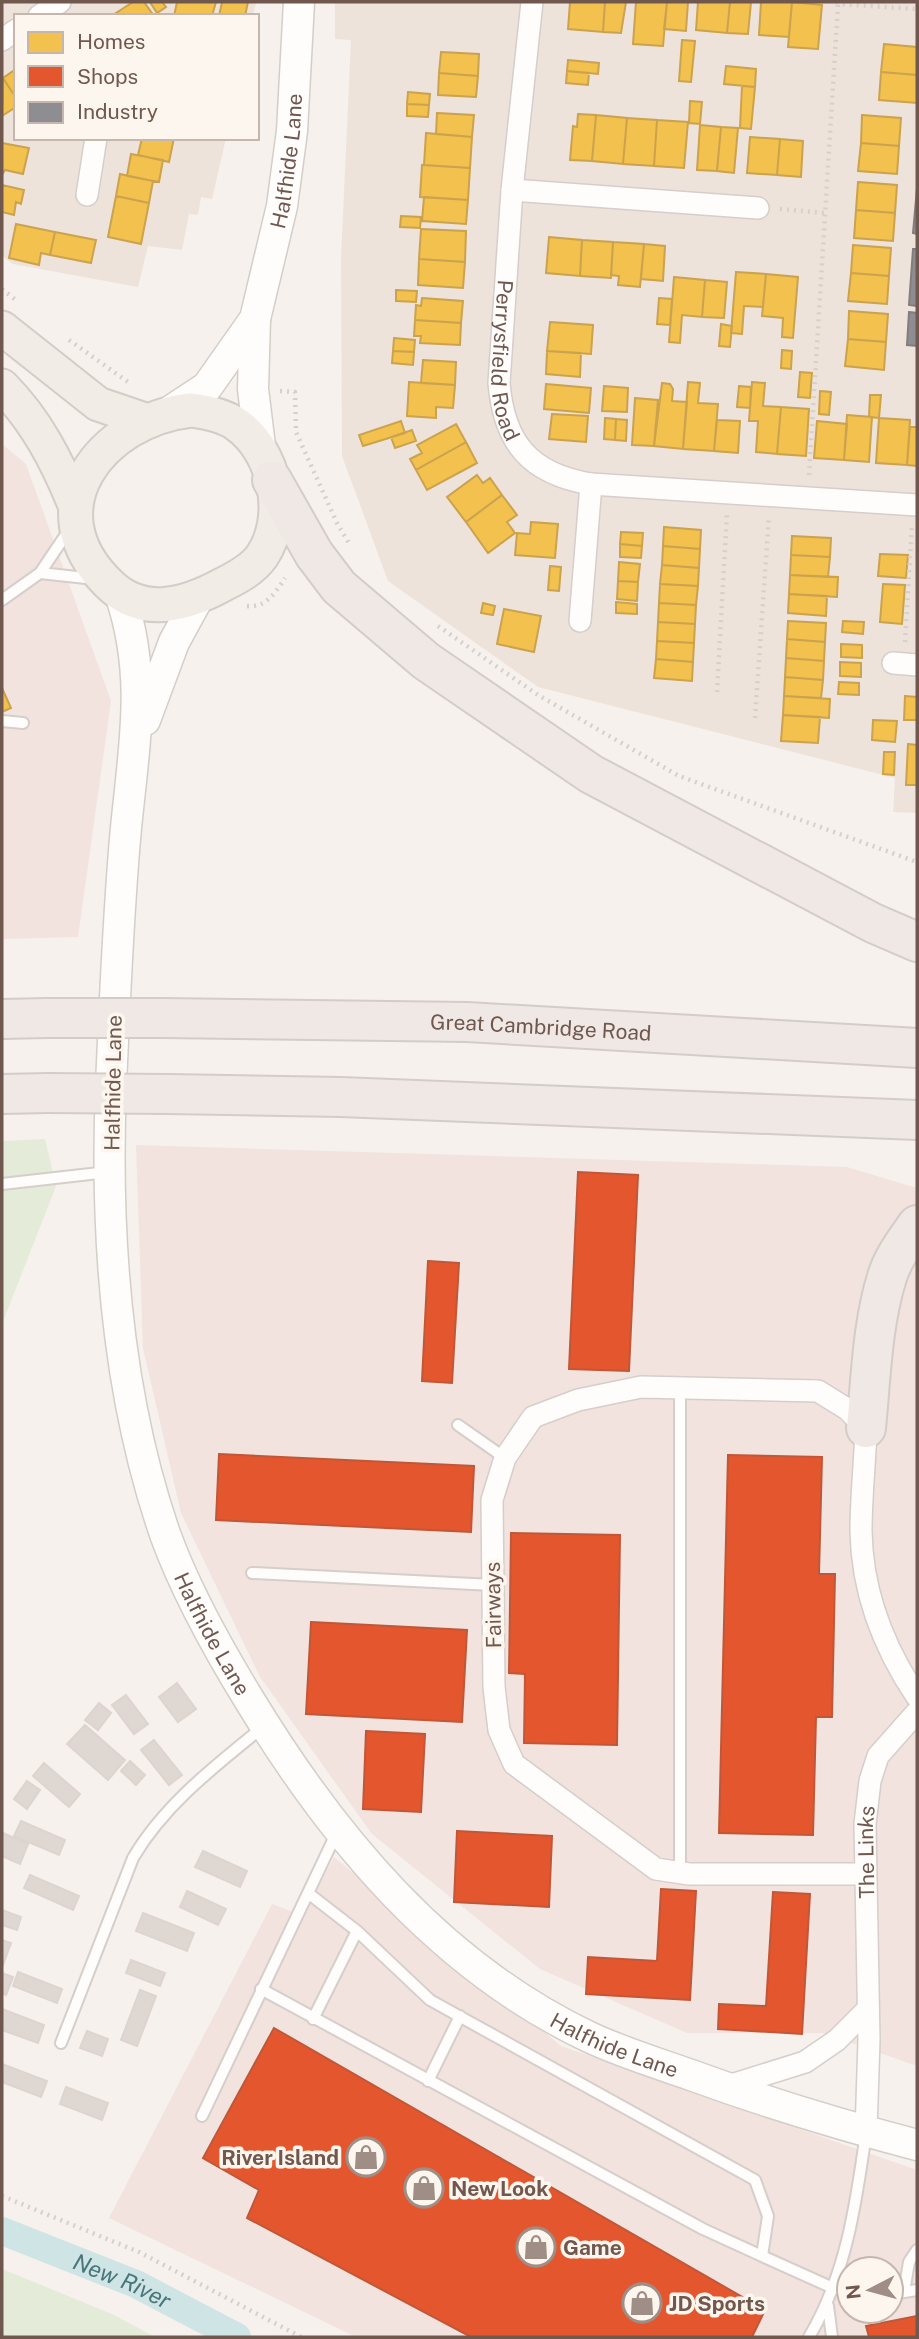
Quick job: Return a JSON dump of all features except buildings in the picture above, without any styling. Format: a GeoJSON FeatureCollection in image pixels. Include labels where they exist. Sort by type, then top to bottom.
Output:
{"type":"FeatureCollection","features":[{"type":"Feature","properties":{"kind":"highway"},"geometry":{"type":"LineString","coordinates":[[266,463],[292,520],[339,587],[426,661],[591,774],[873,923],[917,942]]}},
{"type":"Feature","properties":{"kind":"highway","name":"Great Cambridge Road"},"geometry":{"type":"LineString","coordinates":[[2,1019],[467,1022],[917,1048]]}},
{"type":"Feature","properties":{"kind":"highway"},"geometry":{"type":"LineString","coordinates":[[2,1094],[341,1097],[917,1120]]}},
{"type":"Feature","properties":{"kind":"highway"},"geometry":{"type":"LineString","coordinates":[[866,1428],[874,1351],[887,1275],[898,1251],[917,1226]]}},
{"type":"Feature","properties":{"kind":"main road","name":"Halfhide Lane"},"geometry":{"type":"LineString","coordinates":[[266,463],[253,389],[256,319],[282,206],[292,131],[299,2]]}},
{"type":"Feature","properties":{"kind":"main road"},"geometry":{"type":"LineString","coordinates":[[11,316],[97,404],[158,417]]}},
{"type":"Feature","properties":{"kind":"main road","name":"Halfhide Lane"},"geometry":{"type":"LineString","coordinates":[[158,417],[207,387],[256,319]]}},
{"type":"Feature","properties":{"kind":"main road"},"geometry":{"type":"LineString","coordinates":[[2,386],[39,432],[58,463],[75,513],[79,545],[93,569],[115,590],[145,604],[170,606],[198,598],[245,573],[261,559],[270,542],[276,516],[266,463],[235,423],[214,414],[191,410],[158,417],[121,437],[98,456],[85,478],[75,513]]}},
{"type":"Feature","properties":{"kind":"main road","name":"Halfhide Lane"},"geometry":{"type":"LineString","coordinates":[[115,590],[135,644],[137,743],[126,826],[116,964],[109,1128],[117,1300],[132,1409],[162,1523],[220,1652],[292,1771],[338,1830],[428,1927],[499,1983],[588,2036],[725,2087],[917,2146]]}},
{"type":"Feature","properties":{"kind":"main road","name":"Halfhide Lane"},"geometry":{"type":"LineString","coordinates":[[137,743],[174,642],[198,598]]}},
{"type":"Feature","properties":{"kind":"street","name":"Perrysfield Road"},"geometry":{"type":"LineString","coordinates":[[532,2],[512,190],[499,383],[501,408],[517,443],[541,468],[571,481],[915,505]]}},
{"type":"Feature","properties":{"kind":"street"},"geometry":{"type":"LineString","coordinates":[[87,195],[96,140]]}},
{"type":"Feature","properties":{"kind":"street"},"geometry":{"type":"LineString","coordinates":[[512,190],[758,208]]}},
{"type":"Feature","properties":{"kind":"street"},"geometry":{"type":"LineString","coordinates":[[580,621],[591,484]]}},
{"type":"Feature","properties":{"kind":"street","name":"Fairways"},"geometry":{"type":"LineString","coordinates":[[865,1874],[680,1873],[656,1869],[514,1764],[499,1730],[494,1687],[492,1500],[505,1458],[533,1417],[578,1400],[641,1387],[818,1391],[847,1409],[866,1428]]}},
{"type":"Feature","properties":{"kind":"street"},"geometry":{"type":"LineString","coordinates":[[866,1428],[861,1532],[869,1595],[895,1664],[917,1697]]}},
{"type":"Feature","properties":{"kind":"street","name":"The Links"},"geometry":{"type":"LineString","coordinates":[[866,2132],[868,2009],[865,1824],[870,1781],[878,1756],[909,1728],[917,1712]]}},
{"type":"Feature","properties":{"kind":"street"},"geometry":{"type":"LineString","coordinates":[[725,2087],[805,2062],[837,2040],[868,2009]]}},
{"type":"Feature","properties":{"kind":"lane"},"geometry":{"type":"LineString","coordinates":[[3,596],[40,573],[75,513]]}},
{"type":"Feature","properties":{"kind":"lane"},"geometry":{"type":"LineString","coordinates":[[40,573],[90,578],[115,590]]}},
{"type":"Feature","properties":{"kind":"lane"},"geometry":{"type":"LineString","coordinates":[[2,721],[23,723]]}},
{"type":"Feature","properties":{"kind":"lane"},"geometry":{"type":"LineString","coordinates":[[2,1184],[111,1171]]}},
{"type":"Feature","properties":{"kind":"lane"},"geometry":{"type":"LineString","coordinates":[[680,1387],[680,1873]]}},
{"type":"Feature","properties":{"kind":"lane"},"geometry":{"type":"LineString","coordinates":[[458,1425],[505,1458]]}},
{"type":"Feature","properties":{"kind":"lane"},"geometry":{"type":"LineString","coordinates":[[252,1573],[493,1585]]}},
{"type":"Feature","properties":{"kind":"lane"},"geometry":{"type":"LineString","coordinates":[[61,2043],[133,1858],[145,1838],[157,1821],[202,1778],[265,1726]]}},
{"type":"Feature","properties":{"kind":"lane"},"geometry":{"type":"LineString","coordinates":[[202,2116],[338,1830]]}},
{"type":"Feature","properties":{"kind":"lane"},"geometry":{"type":"LineString","coordinates":[[308,1893],[357,1931],[430,2000],[740,2169],[755,2180],[768,2216],[762,2256]]}},
{"type":"Feature","properties":{"kind":"lane"},"geometry":{"type":"LineString","coordinates":[[313,2018],[357,1931]]}},
{"type":"Feature","properties":{"kind":"lane"},"geometry":{"type":"LineString","coordinates":[[261,1989],[703,2229],[833,2288]]}},
{"type":"Feature","properties":{"kind":"lane"},"geometry":{"type":"LineString","coordinates":[[428,2081],[460,2016]]}},
{"type":"Feature","properties":{"kind":"lane"},"geometry":{"type":"LineString","coordinates":[[809,2337],[828,2306],[854,2218],[866,2132]]}},
{"type":"Feature","properties":{"kind":"lane"},"geometry":{"type":"LineString","coordinates":[[905,2286],[909,2262],[917,2250]]}},
{"type":"Feature","properties":{"kind":"lane"},"geometry":{"type":"LineString","coordinates":[[828,2306],[832,2337]]}},
{"type":"Feature","properties":{"kind":"path"},"geometry":{"type":"LineString","coordinates":[[808,497],[837,3],[917,9]]}},
{"type":"Feature","properties":{"kind":"path"},"geometry":{"type":"LineString","coordinates":[[758,208],[825,213]]}},
{"type":"Feature","properties":{"kind":"path"},"geometry":{"type":"LineString","coordinates":[[2,289],[11,316]]}},
{"type":"Feature","properties":{"kind":"path"},"geometry":{"type":"LineString","coordinates":[[57,332],[134,386]]}},
{"type":"Feature","properties":{"kind":"path"},"geometry":{"type":"LineString","coordinates":[[295,392],[296,432],[337,523],[356,555]]}},
{"type":"Feature","properties":{"kind":"path"},"geometry":{"type":"LineString","coordinates":[[717,692],[729,492]]}},
{"type":"Feature","properties":{"kind":"path"},"geometry":{"type":"LineString","coordinates":[[755,718],[770,495]]}},
{"type":"Feature","properties":{"kind":"path"},"geometry":{"type":"LineString","coordinates":[[905,664],[915,505]]}},
{"type":"Feature","properties":{"kind":"path"},"geometry":{"type":"LineString","coordinates":[[244,606],[254,607],[273,598],[292,566]]}},
{"type":"Feature","properties":{"kind":"path"},"geometry":{"type":"LineString","coordinates":[[431,621],[538,695],[679,776],[917,862]]}},
{"type":"Feature","properties":{"kind":"path"},"geometry":{"type":"LineString","coordinates":[[2,2196],[139,2252],[301,2337]]}},
{"type":"Feature","properties":{"kind":"shaded area"},"geometry":{"type":"Polygon","coordinates":[[[2,2],[256,2],[253,14],[14,14],[14,140],[226,140],[212,199],[201,197],[198,215],[189,214],[182,250],[148,246],[138,287],[13,264],[2,256],[2,2]]]}},
{"type":"Feature","properties":{"kind":"shaded area"},"geometry":{"type":"Polygon","coordinates":[[[335,2],[917,2],[917,813],[893,812],[895,778],[538,687],[388,581],[342,456],[341,258],[351,40],[335,39],[335,2]]]}},
{"type":"Feature","properties":{"kind":"shaded area"},"geometry":{"type":"Polygon","coordinates":[[[2,444],[26,464],[111,701],[78,937],[2,939],[2,444]]]}},
{"type":"Feature","properties":{"kind":"shaded area"},"geometry":{"type":"Polygon","coordinates":[[[136,1145],[847,1167],[917,1188],[917,2066],[823,2033],[687,2033],[540,1969],[372,1834],[260,1677],[181,1513],[143,1348],[136,1145]]]}},
{"type":"Feature","properties":{"kind":"shaded area"},"geometry":{"type":"Polygon","coordinates":[[[334,1857],[561,2046],[917,2170],[917,2337],[356,2337],[109,2218],[272,1904],[303,1916],[334,1857]]]}},
{"type":"Feature","properties":{"kind":"green space"},"geometry":{"type":"Polygon","coordinates":[[[45,1139],[56,1186],[2,1324],[2,1141],[45,1139]]]}},
{"type":"Feature","properties":{"kind":"green space"},"geometry":{"type":"Polygon","coordinates":[[[2,2269],[112,2314],[155,2337],[2,2337],[2,2269]]]}},
{"type":"Feature","properties":{"kind":"waterway","name":"New River"},"geometry":{"type":"LineString","coordinates":[[2,2231],[136,2284],[237,2337]]}},
{"type":"Feature","properties":{"kind":"place","name":"River Island"},"geometry":{"type":"Point","coordinates":[366,2157]}},
{"type":"Feature","properties":{"kind":"place","name":"New Look"},"geometry":{"type":"Point","coordinates":[424,2188]}},
{"type":"Feature","properties":{"kind":"place","name":"Game"},"geometry":{"type":"Point","coordinates":[536,2247]}},
{"type":"Feature","properties":{"kind":"place","name":"JD Sports"},"geometry":{"type":"Point","coordinates":[642,2303]}}]}
